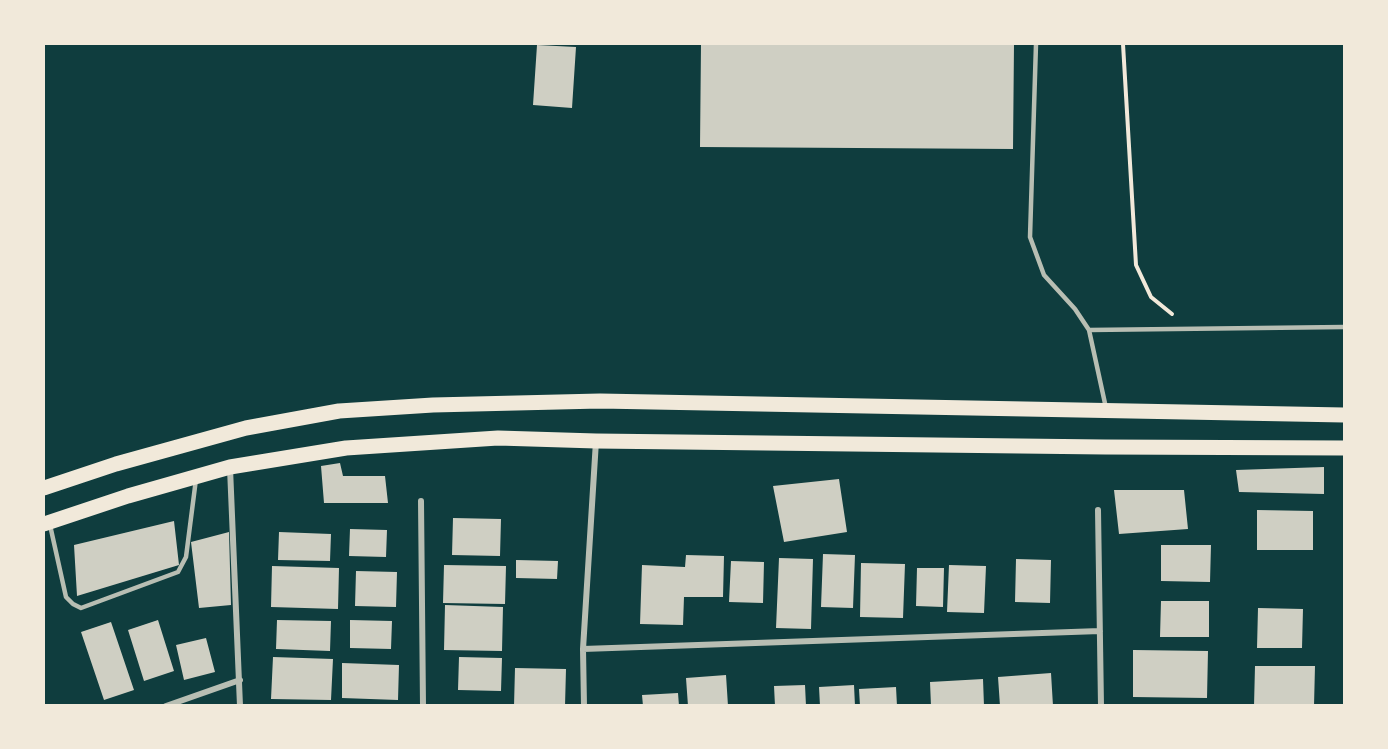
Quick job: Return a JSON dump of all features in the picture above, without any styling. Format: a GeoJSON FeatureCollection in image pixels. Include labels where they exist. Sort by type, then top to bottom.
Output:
{"type":"FeatureCollection","features":[{"type":"Feature","properties":{"kind":"main road"},"geometry":{"type":"LineString","coordinates":[[44,488],[116,464],[246,428],[339,411],[433,405],[600,401],[1344,415]]}},
{"type":"Feature","properties":{"kind":"main road"},"geometry":{"type":"LineString","coordinates":[[46,523],[128,496],[230,467],[346,448],[498,438],[596,441],[1344,448]]}},
{"type":"Feature","properties":{"kind":"street"},"geometry":{"type":"LineString","coordinates":[[584,705],[583,649],[596,441]]}},
{"type":"Feature","properties":{"kind":"street"},"geometry":{"type":"LineString","coordinates":[[230,467],[240,705]]}},
{"type":"Feature","properties":{"kind":"street"},"geometry":{"type":"LineString","coordinates":[[421,501],[423,705]]}},
{"type":"Feature","properties":{"kind":"street"},"geometry":{"type":"LineString","coordinates":[[1098,510],[1101,705]]}},
{"type":"Feature","properties":{"kind":"street"},"geometry":{"type":"LineString","coordinates":[[583,649],[1100,631]]}},
{"type":"Feature","properties":{"kind":"street"},"geometry":{"type":"LineString","coordinates":[[166,705],[240,680]]}},
{"type":"Feature","properties":{"kind":"lane"},"geometry":{"type":"LineString","coordinates":[[1036,44],[1030,237],[1044,275],[1075,309],[1089,330],[1106,411]]}},
{"type":"Feature","properties":{"kind":"lane"},"geometry":{"type":"LineString","coordinates":[[1089,330],[1344,327]]}},
{"type":"Feature","properties":{"kind":"lane"},"geometry":{"type":"LineString","coordinates":[[46,523],[66,597],[81,608],[178,572],[186,558],[196,477]]}},
{"type":"Feature","properties":{"kind":"path"},"geometry":{"type":"LineString","coordinates":[[1123,44],[1136,265],[1151,297],[1180,320],[1197,329]]}},
{"type":"Feature","properties":{"kind":"building"},"geometry":{"type":"Polygon","coordinates":[[[701,44],[1014,44],[1013,149],[700,147],[701,44]]]}},
{"type":"Feature","properties":{"kind":"building"},"geometry":{"type":"Polygon","coordinates":[[[537,45],[576,47],[572,108],[533,105],[537,45]]]}},
{"type":"Feature","properties":{"kind":"building"},"geometry":{"type":"Polygon","coordinates":[[[340,463],[343,476],[385,476],[388,503],[324,503],[321,466],[340,463]]]}},
{"type":"Feature","properties":{"kind":"building"},"geometry":{"type":"Polygon","coordinates":[[[1324,467],[1324,494],[1239,492],[1236,470],[1324,467]]]}},
{"type":"Feature","properties":{"kind":"building"},"geometry":{"type":"Polygon","coordinates":[[[839,479],[847,532],[784,542],[773,486],[839,479]]]}},
{"type":"Feature","properties":{"kind":"building"},"geometry":{"type":"Polygon","coordinates":[[[1114,490],[1184,490],[1188,529],[1119,534],[1114,490]]]}},
{"type":"Feature","properties":{"kind":"building"},"geometry":{"type":"Polygon","coordinates":[[[1257,510],[1313,511],[1313,550],[1257,550],[1257,510]]]}},
{"type":"Feature","properties":{"kind":"building"},"geometry":{"type":"Polygon","coordinates":[[[453,518],[501,519],[500,556],[452,555],[453,518]]]}},
{"type":"Feature","properties":{"kind":"building"},"geometry":{"type":"Polygon","coordinates":[[[174,521],[179,565],[77,596],[74,545],[174,521]]]}},
{"type":"Feature","properties":{"kind":"building"},"geometry":{"type":"Polygon","coordinates":[[[350,529],[387,530],[386,557],[349,556],[350,529]]]}},
{"type":"Feature","properties":{"kind":"building"},"geometry":{"type":"Polygon","coordinates":[[[229,532],[231,605],[199,608],[191,542],[229,532]]]}},
{"type":"Feature","properties":{"kind":"building"},"geometry":{"type":"Polygon","coordinates":[[[279,532],[331,534],[330,561],[278,560],[279,532]]]}},
{"type":"Feature","properties":{"kind":"building"},"geometry":{"type":"Polygon","coordinates":[[[1161,545],[1211,545],[1210,582],[1161,581],[1161,545]]]}},
{"type":"Feature","properties":{"kind":"building"},"geometry":{"type":"Polygon","coordinates":[[[823,554],[855,555],[853,608],[821,607],[823,554]]]}},
{"type":"Feature","properties":{"kind":"building"},"geometry":{"type":"Polygon","coordinates":[[[686,555],[724,556],[723,597],[684,597],[683,625],[640,624],[642,565],[685,567],[686,555]]]}},
{"type":"Feature","properties":{"kind":"building"},"geometry":{"type":"Polygon","coordinates":[[[779,558],[813,559],[811,629],[776,628],[779,558]]]}},
{"type":"Feature","properties":{"kind":"building"},"geometry":{"type":"Polygon","coordinates":[[[1016,559],[1051,560],[1050,603],[1015,602],[1016,559]]]}},
{"type":"Feature","properties":{"kind":"building"},"geometry":{"type":"Polygon","coordinates":[[[516,560],[558,561],[557,579],[516,578],[516,560]]]}},
{"type":"Feature","properties":{"kind":"building"},"geometry":{"type":"Polygon","coordinates":[[[731,561],[764,562],[763,603],[729,602],[731,561]]]}},
{"type":"Feature","properties":{"kind":"building"},"geometry":{"type":"Polygon","coordinates":[[[861,563],[905,564],[903,618],[860,617],[861,563]]]}},
{"type":"Feature","properties":{"kind":"building"},"geometry":{"type":"Polygon","coordinates":[[[444,565],[506,566],[505,604],[443,603],[444,565]]]}},
{"type":"Feature","properties":{"kind":"building"},"geometry":{"type":"Polygon","coordinates":[[[949,565],[986,566],[984,613],[947,612],[949,565]]]}},
{"type":"Feature","properties":{"kind":"building"},"geometry":{"type":"Polygon","coordinates":[[[272,566],[339,568],[338,609],[271,607],[272,566]]]}},
{"type":"Feature","properties":{"kind":"building"},"geometry":{"type":"Polygon","coordinates":[[[917,568],[944,568],[943,607],[916,606],[917,568]]]}},
{"type":"Feature","properties":{"kind":"building"},"geometry":{"type":"Polygon","coordinates":[[[356,571],[397,572],[396,607],[355,606],[356,571]]]}},
{"type":"Feature","properties":{"kind":"building"},"geometry":{"type":"Polygon","coordinates":[[[1161,601],[1209,601],[1209,637],[1160,637],[1161,601]]]}},
{"type":"Feature","properties":{"kind":"building"},"geometry":{"type":"Polygon","coordinates":[[[445,605],[503,607],[502,651],[444,650],[445,605]]]}},
{"type":"Feature","properties":{"kind":"building"},"geometry":{"type":"Polygon","coordinates":[[[1258,608],[1303,609],[1302,648],[1257,648],[1258,608]]]}},
{"type":"Feature","properties":{"kind":"building"},"geometry":{"type":"Polygon","coordinates":[[[158,620],[174,671],[144,681],[128,630],[158,620]]]}},
{"type":"Feature","properties":{"kind":"building"},"geometry":{"type":"Polygon","coordinates":[[[277,620],[331,621],[330,651],[276,649],[277,620]]]}},
{"type":"Feature","properties":{"kind":"building"},"geometry":{"type":"Polygon","coordinates":[[[350,620],[392,621],[391,649],[350,648],[350,620]]]}},
{"type":"Feature","properties":{"kind":"building"},"geometry":{"type":"Polygon","coordinates":[[[111,622],[134,690],[104,700],[81,632],[111,622]]]}},
{"type":"Feature","properties":{"kind":"building"},"geometry":{"type":"Polygon","coordinates":[[[206,638],[215,672],[184,680],[176,645],[206,638]]]}},
{"type":"Feature","properties":{"kind":"building"},"geometry":{"type":"Polygon","coordinates":[[[1133,650],[1208,651],[1207,698],[1133,697],[1133,650]]]}},
{"type":"Feature","properties":{"kind":"building"},"geometry":{"type":"Polygon","coordinates":[[[273,657],[333,659],[331,700],[271,699],[273,657]]]}},
{"type":"Feature","properties":{"kind":"building"},"geometry":{"type":"Polygon","coordinates":[[[459,657],[502,658],[501,691],[458,690],[459,657]]]}},
{"type":"Feature","properties":{"kind":"building"},"geometry":{"type":"Polygon","coordinates":[[[342,663],[399,665],[398,700],[342,698],[342,663]]]}},
{"type":"Feature","properties":{"kind":"building"},"geometry":{"type":"Polygon","coordinates":[[[1255,666],[1315,666],[1314,706],[1254,706],[1255,666]]]}},
{"type":"Feature","properties":{"kind":"building"},"geometry":{"type":"Polygon","coordinates":[[[515,668],[566,669],[565,706],[514,706],[515,668]]]}},
{"type":"Feature","properties":{"kind":"building"},"geometry":{"type":"Polygon","coordinates":[[[1051,673],[1053,706],[1000,706],[998,677],[1051,673]]]}},
{"type":"Feature","properties":{"kind":"building"},"geometry":{"type":"Polygon","coordinates":[[[726,675],[728,706],[688,706],[686,678],[726,675]]]}},
{"type":"Feature","properties":{"kind":"building"},"geometry":{"type":"Polygon","coordinates":[[[983,679],[984,706],[931,706],[930,682],[983,679]]]}},
{"type":"Feature","properties":{"kind":"building"},"geometry":{"type":"Polygon","coordinates":[[[805,685],[806,706],[775,706],[774,686],[805,685]]]}},
{"type":"Feature","properties":{"kind":"building"},"geometry":{"type":"Polygon","coordinates":[[[854,685],[855,706],[820,706],[819,687],[854,685]]]}},
{"type":"Feature","properties":{"kind":"building"},"geometry":{"type":"Polygon","coordinates":[[[896,687],[897,706],[860,706],[859,689],[896,687]]]}},
{"type":"Feature","properties":{"kind":"building"},"geometry":{"type":"Polygon","coordinates":[[[678,693],[679,706],[643,706],[642,695],[678,693]]]}}]}
